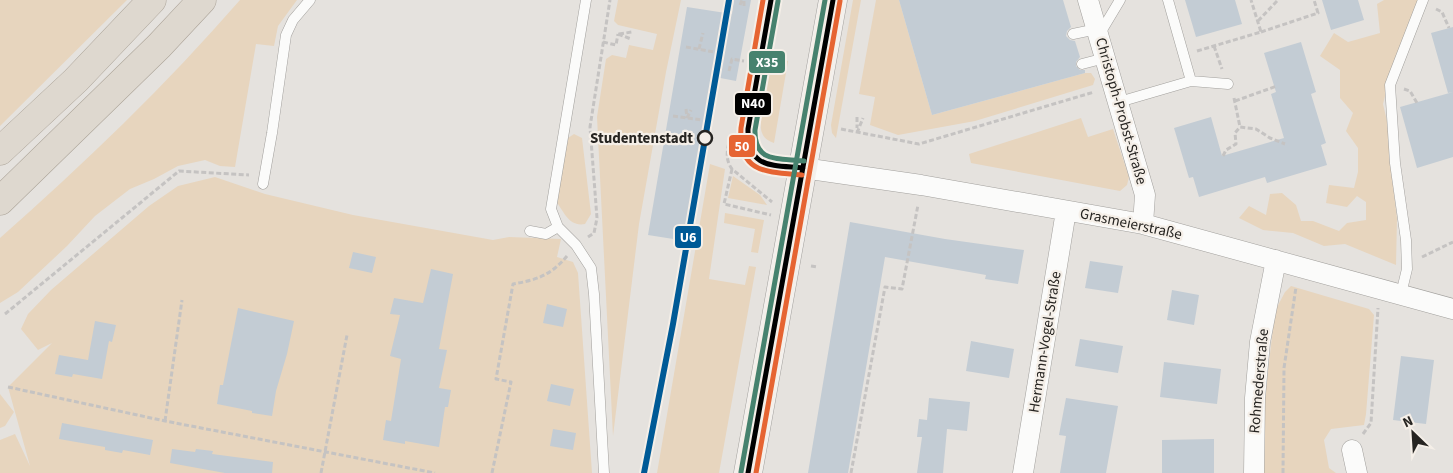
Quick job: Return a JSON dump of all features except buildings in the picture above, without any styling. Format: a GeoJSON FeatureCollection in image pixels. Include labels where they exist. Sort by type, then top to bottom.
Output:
{"type":"FeatureCollection","features":[{"type":"Feature","properties":{"kind":"highway"},"geometry":{"type":"LineString","coordinates":[[0,151],[76,80],[152,0]]}},
{"type":"Feature","properties":{"kind":"highway"},"geometry":{"type":"LineString","coordinates":[[0,201],[153,53],[202,0]]}},
{"type":"Feature","properties":{"kind":"main road"},"geometry":{"type":"LineString","coordinates":[[748,473],[833,0]]}},
{"type":"Feature","properties":{"kind":"street","name":"Christoph-Probst-Straße"},"geometry":{"type":"LineString","coordinates":[[1088,0],[1145,195],[1142,224]]}},
{"type":"Feature","properties":{"kind":"street","name":"Grasmeierstraße"},"geometry":{"type":"LineString","coordinates":[[803,168],[922,185],[1142,224],[1379,287],[1453,309]]}},
{"type":"Feature","properties":{"kind":"street","name":"Hermann-Vogel-Straße"},"geometry":{"type":"LineString","coordinates":[[1023,473],[1066,211]]}},
{"type":"Feature","properties":{"kind":"street","name":"Rohmederstraße"},"geometry":{"type":"LineString","coordinates":[[1254,473],[1254,398],[1260,342],[1276,260]]}},
{"type":"Feature","properties":{"kind":"street"},"geometry":{"type":"LineString","coordinates":[[1352,450],[1357,473]]}},
{"type":"Feature","properties":{"kind":"lane"},"geometry":{"type":"LineString","coordinates":[[263,184],[286,34],[293,20],[310,0]]}},
{"type":"Feature","properties":{"kind":"lane"},"geometry":{"type":"LineString","coordinates":[[586,0],[551,209],[558,228],[576,245],[591,268],[604,473]]}},
{"type":"Feature","properties":{"kind":"lane"},"geometry":{"type":"LineString","coordinates":[[771,0],[748,129],[748,147],[753,156],[763,162],[803,168]]}},
{"type":"Feature","properties":{"kind":"lane"},"geometry":{"type":"LineString","coordinates":[[1074,34],[1098,32],[1120,0]]}},
{"type":"Feature","properties":{"kind":"lane"},"geometry":{"type":"LineString","coordinates":[[1168,0],[1185,54],[1191,81]]}},
{"type":"Feature","properties":{"kind":"lane"},"geometry":{"type":"LineString","coordinates":[[1401,294],[1406,263],[1406,240],[1395,163],[1390,85],[1422,2]]}},
{"type":"Feature","properties":{"kind":"lane"},"geometry":{"type":"LineString","coordinates":[[1082,64],[1105,58]]}},
{"type":"Feature","properties":{"kind":"lane"},"geometry":{"type":"LineString","coordinates":[[1116,94],[1191,81],[1228,84]]}},
{"type":"Feature","properties":{"kind":"lane"},"geometry":{"type":"LineString","coordinates":[[530,231],[546,234],[558,228]]}},
{"type":"Feature","properties":{"kind":"path"},"geometry":{"type":"LineString","coordinates":[[492,473],[511,382],[496,378],[513,284],[536,280],[558,267],[576,245],[594,233],[597,218],[590,127],[610,0]]}},
{"type":"Feature","properties":{"kind":"path"},"geometry":{"type":"LineString","coordinates":[[742,6],[743,0]]}},
{"type":"Feature","properties":{"kind":"path"},"geometry":{"type":"LineString","coordinates":[[1251,0],[1261,32]]}},
{"type":"Feature","properties":{"kind":"path"},"geometry":{"type":"LineString","coordinates":[[1258,21],[1278,0]]}},
{"type":"Feature","properties":{"kind":"path"},"geometry":{"type":"LineString","coordinates":[[1185,54],[1318,13],[1314,0]]}},
{"type":"Feature","properties":{"kind":"path"},"geometry":{"type":"LineString","coordinates":[[1422,2],[1442,12],[1449,28]]}},
{"type":"Feature","properties":{"kind":"path"},"geometry":{"type":"LineString","coordinates":[[618,34],[632,32]]}},
{"type":"Feature","properties":{"kind":"path"},"geometry":{"type":"LineString","coordinates":[[699,49],[702,33]]}},
{"type":"Feature","properties":{"kind":"path"},"geometry":{"type":"LineString","coordinates":[[603,42],[616,45],[618,34]]}},
{"type":"Feature","properties":{"kind":"path"},"geometry":{"type":"LineString","coordinates":[[618,34],[631,39]]}},
{"type":"Feature","properties":{"kind":"path"},"geometry":{"type":"LineString","coordinates":[[686,46],[714,52]]}},
{"type":"Feature","properties":{"kind":"path"},"geometry":{"type":"LineString","coordinates":[[730,71],[732,58],[744,61]]}},
{"type":"Feature","properties":{"kind":"path"},"geometry":{"type":"LineString","coordinates":[[1235,101],[1277,86]]}},
{"type":"Feature","properties":{"kind":"path"},"geometry":{"type":"LineString","coordinates":[[841,130],[919,144],[1116,94]]}},
{"type":"Feature","properties":{"kind":"path"},"geometry":{"type":"LineString","coordinates":[[686,109],[687,118]]}},
{"type":"Feature","properties":{"kind":"path"},"geometry":{"type":"LineString","coordinates":[[687,118],[691,110]]}},
{"type":"Feature","properties":{"kind":"path"},"geometry":{"type":"LineString","coordinates":[[673,116],[702,120]]}},
{"type":"Feature","properties":{"kind":"path"},"geometry":{"type":"LineString","coordinates":[[857,116],[857,132]]}},
{"type":"Feature","properties":{"kind":"path"},"geometry":{"type":"LineString","coordinates":[[857,132],[863,118]]}},
{"type":"Feature","properties":{"kind":"path"},"geometry":{"type":"LineString","coordinates":[[1223,156],[1226,150],[1236,144],[1235,133],[1240,126],[1256,129],[1270,138],[1285,144]]}},
{"type":"Feature","properties":{"kind":"path"},"geometry":{"type":"LineString","coordinates":[[732,169],[724,204],[771,215]]}},
{"type":"Feature","properties":{"kind":"path"},"geometry":{"type":"LineString","coordinates":[[5,314],[180,171],[234,174]]}},
{"type":"Feature","properties":{"kind":"path"},"geometry":{"type":"LineString","coordinates":[[851,473],[885,287],[902,289],[922,185]]}},
{"type":"Feature","properties":{"kind":"path"},"geometry":{"type":"LineString","coordinates":[[1406,263],[1453,242]]}},
{"type":"Feature","properties":{"kind":"path"},"geometry":{"type":"LineString","coordinates":[[811,266],[817,268]]}},
{"type":"Feature","properties":{"kind":"path"},"geometry":{"type":"LineString","coordinates":[[1283,473],[1284,368],[1299,266]]}},
{"type":"Feature","properties":{"kind":"path"},"geometry":{"type":"LineString","coordinates":[[1352,450],[1371,423],[1379,287]]}},
{"type":"Feature","properties":{"kind":"path"},"geometry":{"type":"LineString","coordinates":[[165,421],[182,300]]}},
{"type":"Feature","properties":{"kind":"path"},"geometry":{"type":"LineString","coordinates":[[321,473],[347,335]]}},
{"type":"Feature","properties":{"kind":"path"},"geometry":{"type":"LineString","coordinates":[[8,387],[165,421],[435,473]]}},
{"type":"Feature","properties":{"kind":"shaded area"},"geometry":{"type":"Polygon","coordinates":[[[0,0],[127,0],[0,126],[0,0]]]}},
{"type":"Feature","properties":{"kind":"shaded area"},"geometry":{"type":"Polygon","coordinates":[[[240,0],[297,0],[278,26],[274,46],[256,44],[235,167],[220,166],[205,160],[178,166],[130,189],[95,216],[67,246],[18,292],[0,303],[0,238],[63,182],[124,123],[183,63],[240,0]]]}},
{"type":"Feature","properties":{"kind":"shaded area"},"geometry":{"type":"Polygon","coordinates":[[[618,0],[681,0],[639,224],[613,436],[597,117],[606,59],[612,55],[626,58],[629,45],[653,50],[657,34],[618,25],[614,21],[618,0]]]}},
{"type":"Feature","properties":{"kind":"shaded area"},"geometry":{"type":"Polygon","coordinates":[[[853,0],[861,0],[836,138],[832,133],[831,125],[853,0]]]}},
{"type":"Feature","properties":{"kind":"shaded area"},"geometry":{"type":"Polygon","coordinates":[[[876,0],[899,0],[932,115],[1085,73],[1091,73],[1095,79],[1093,85],[975,121],[898,135],[870,125],[875,97],[859,94],[876,0]]]}},
{"type":"Feature","properties":{"kind":"shaded area"},"geometry":{"type":"Polygon","coordinates":[[[1384,0],[1420,0],[1392,68],[1383,104],[1389,130],[1389,153],[1397,218],[1396,265],[1345,244],[1324,246],[1293,233],[1263,230],[1239,218],[1249,206],[1266,215],[1270,194],[1282,193],[1296,205],[1301,221],[1313,221],[1339,231],[1347,223],[1366,220],[1366,202],[1357,196],[1347,207],[1326,203],[1329,185],[1354,188],[1358,172],[1358,148],[1346,131],[1353,113],[1340,98],[1340,70],[1320,56],[1334,33],[1348,42],[1380,33],[1377,4],[1384,0]]]}},
{"type":"Feature","properties":{"kind":"shaded area"},"geometry":{"type":"Polygon","coordinates":[[[781,60],[788,61],[774,143],[764,136],[761,124],[771,65],[781,60]]]}},
{"type":"Feature","properties":{"kind":"shaded area"},"geometry":{"type":"Polygon","coordinates":[[[1081,118],[1088,137],[1113,129],[1129,177],[1127,185],[1120,191],[971,163],[969,154],[1081,118]]]}},
{"type":"Feature","properties":{"kind":"shaded area"},"geometry":{"type":"Polygon","coordinates":[[[574,134],[582,138],[591,214],[585,224],[571,221],[556,201],[568,138],[574,134]]]}},
{"type":"Feature","properties":{"kind":"shaded area"},"geometry":{"type":"Polygon","coordinates":[[[710,164],[725,169],[709,279],[745,285],[749,266],[756,267],[719,473],[657,473],[710,164]]]}},
{"type":"Feature","properties":{"kind":"shaded area"},"geometry":{"type":"Polygon","coordinates":[[[733,176],[760,195],[767,205],[728,198],[733,176]]]}},
{"type":"Feature","properties":{"kind":"shaded area"},"geometry":{"type":"Polygon","coordinates":[[[215,177],[265,194],[353,215],[493,240],[509,237],[561,239],[557,257],[573,262],[578,273],[592,473],[0,473],[0,440],[15,434],[30,466],[8,387],[52,343],[38,350],[21,329],[28,314],[51,290],[149,206],[178,186],[215,177]]]}},
{"type":"Feature","properties":{"kind":"shaded area"},"geometry":{"type":"Polygon","coordinates":[[[725,213],[764,220],[758,253],[751,252],[755,229],[724,223],[725,213]]]}},
{"type":"Feature","properties":{"kind":"shaded area"},"geometry":{"type":"Polygon","coordinates":[[[1291,286],[1369,309],[1374,315],[1364,425],[1331,429],[1324,440],[1329,468],[1336,473],[1263,473],[1264,405],[1275,311],[1285,292],[1291,286]]]}},
{"type":"Feature","properties":{"kind":"shaded area"},"geometry":{"type":"Polygon","coordinates":[[[0,394],[14,412],[5,426],[0,428],[0,394]]]}},
{"type":"Feature","properties":{"kind":"transit line","name":"U6"},"geometry":{"type":"LineString","coordinates":[[644,473],[673,324],[729,0]]}},
{"type":"Feature","properties":{"kind":"transit line","name":"50"},"geometry":{"type":"LineString","coordinates":[[763,0],[741,128],[741,143],[744,154],[749,162],[757,167],[777,173],[802,175]]}},
{"type":"Feature","properties":{"kind":"transit line","name":"N40"},"geometry":{"type":"LineString","coordinates":[[771,0],[748,129],[749,142],[752,152],[764,162],[772,165],[803,168]]}},
{"type":"Feature","properties":{"kind":"transit line","name":"X35"},"geometry":{"type":"LineString","coordinates":[[741,472],[825,0]]}},
{"type":"Feature","properties":{"kind":"transit line","name":"N40"},"geometry":{"type":"LineString","coordinates":[[748,473],[833,0]]}},
{"type":"Feature","properties":{"kind":"transit line","name":"X35"},"geometry":{"type":"LineString","coordinates":[[778,1],[755,130],[756,141],[763,154],[769,157],[804,161]]}},
{"type":"Feature","properties":{"kind":"transit line","name":"50"},"geometry":{"type":"LineString","coordinates":[[756,473],[840,1]]}},
{"type":"Feature","properties":{"kind":"place","name":"Studentenstadt"},"geometry":{"type":"Point","coordinates":[705,138]}}]}
